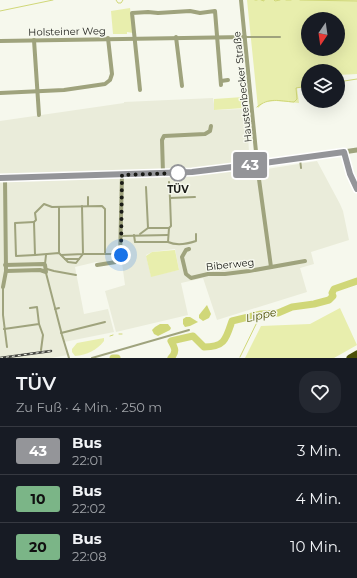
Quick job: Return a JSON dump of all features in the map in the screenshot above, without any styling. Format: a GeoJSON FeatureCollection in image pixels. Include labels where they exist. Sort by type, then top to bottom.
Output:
{"type":"FeatureCollection","features":[{"type":"Feature","properties":{"kind":"highway"},"geometry":{"type":"LineString","coordinates":[[350,358],[357,354]]}},
{"type":"Feature","properties":{"kind":"street","name":"Haustenbecker Straße"},"geometry":{"type":"LineString","coordinates":[[241,0],[257,164],[271,267]]}},
{"type":"Feature","properties":{"kind":"street"},"geometry":{"type":"LineString","coordinates":[[140,90],[132,13],[190,11],[200,13],[215,11],[221,83],[228,80]]}},
{"type":"Feature","properties":{"kind":"street"},"geometry":{"type":"LineString","coordinates":[[176,37],[182,86]]}},
{"type":"Feature","properties":{"kind":"street","name":"Holsteiner Weg"},"geometry":{"type":"LineString","coordinates":[[0,40],[245,37]]}},
{"type":"Feature","properties":{"kind":"street"},"geometry":{"type":"LineString","coordinates":[[0,93],[38,90],[64,90],[108,83],[112,74],[108,38]]}},
{"type":"Feature","properties":{"kind":"street"},"geometry":{"type":"LineString","coordinates":[[34,40],[39,115]]}},
{"type":"Feature","properties":{"kind":"street"},"geometry":{"type":"LineString","coordinates":[[163,173],[162,140],[164,136],[205,134],[210,131],[211,126]]}},
{"type":"Feature","properties":{"kind":"street"},"geometry":{"type":"LineString","coordinates":[[3,287],[2,281],[6,271],[2,178],[192,172],[357,150]]}},
{"type":"Feature","properties":{"kind":"street"},"geometry":{"type":"LineString","coordinates":[[344,152],[350,174],[357,189]]}},
{"type":"Feature","properties":{"kind":"street"},"geometry":{"type":"LineString","coordinates":[[97,265],[116,262],[120,259],[122,175]]}},
{"type":"Feature","properties":{"kind":"street","name":"Biberweg"},"geometry":{"type":"LineString","coordinates":[[189,249],[186,250],[182,257],[186,274],[191,278],[208,274],[225,274],[305,261]]}},
{"type":"Feature","properties":{"kind":"street"},"geometry":{"type":"LineString","coordinates":[[5,265],[44,264],[47,269],[6,271]]}},
{"type":"Feature","properties":{"kind":"lane"},"geometry":{"type":"LineString","coordinates":[[245,37],[280,37]]}},
{"type":"Feature","properties":{"kind":"lane"},"geometry":{"type":"LineString","coordinates":[[300,158],[301,168]]}},
{"type":"Feature","properties":{"kind":"lane"},"geometry":{"type":"LineString","coordinates":[[168,242],[169,228],[171,226],[169,182]]}},
{"type":"Feature","properties":{"kind":"lane"},"geometry":{"type":"LineString","coordinates":[[146,187],[148,228]]}},
{"type":"Feature","properties":{"kind":"lane"},"geometry":{"type":"LineString","coordinates":[[88,197],[88,206]]}},
{"type":"Feature","properties":{"kind":"lane"},"geometry":{"type":"LineString","coordinates":[[170,198],[195,197]]}},
{"type":"Feature","properties":{"kind":"lane"},"geometry":{"type":"LineString","coordinates":[[35,255],[35,213],[44,204],[52,207],[102,206],[105,209],[105,254]]}},
{"type":"Feature","properties":{"kind":"lane"},"geometry":{"type":"LineString","coordinates":[[59,207],[60,254],[66,259],[79,259],[83,254],[82,206]]}},
{"type":"Feature","properties":{"kind":"lane"},"geometry":{"type":"LineString","coordinates":[[34,222],[15,223],[16,256],[113,254],[120,259]]}},
{"type":"Feature","properties":{"kind":"lane"},"geometry":{"type":"LineString","coordinates":[[139,235],[148,228],[169,228]]}},
{"type":"Feature","properties":{"kind":"lane"},"geometry":{"type":"LineString","coordinates":[[134,235],[134,242],[168,242],[173,244],[196,241],[196,234]]}},
{"type":"Feature","properties":{"kind":"lane"},"geometry":{"type":"LineString","coordinates":[[121,236],[168,235]]}},
{"type":"Feature","properties":{"kind":"lane"},"geometry":{"type":"LineString","coordinates":[[46,255],[47,269],[55,309],[69,358]]}},
{"type":"Feature","properties":{"kind":"lane"},"geometry":{"type":"LineString","coordinates":[[47,269],[76,275]]}},
{"type":"Feature","properties":{"kind":"lane"},"geometry":{"type":"LineString","coordinates":[[3,287],[2,315],[7,347]]}},
{"type":"Feature","properties":{"kind":"lane"},"geometry":{"type":"LineString","coordinates":[[30,308],[37,307],[39,324],[43,335],[41,350]]}},
{"type":"Feature","properties":{"kind":"lane"},"geometry":{"type":"LineString","coordinates":[[55,309],[60,308]]}},
{"type":"Feature","properties":{"kind":"lane"},"geometry":{"type":"LineString","coordinates":[[61,333],[105,322]]}},
{"type":"Feature","properties":{"kind":"lane"},"geometry":{"type":"LineString","coordinates":[[4,329],[39,324]]}},
{"type":"Feature","properties":{"kind":"lane"},"geometry":{"type":"LineString","coordinates":[[92,358],[189,330]]}},
{"type":"Feature","properties":{"kind":"lane"},"geometry":{"type":"LineString","coordinates":[[0,335],[5,334]]}},
{"type":"Feature","properties":{"kind":"shaded area"},"geometry":{"type":"Polygon","coordinates":[[[247,0],[357,0],[357,74],[345,75],[345,64],[301,64],[301,87],[297,88],[299,103],[276,101],[264,102],[258,108],[247,0]]]}},
{"type":"Feature","properties":{"kind":"shaded area"},"geometry":{"type":"Polygon","coordinates":[[[130,8],[133,33],[127,32],[127,34],[113,34],[111,11],[130,8]]]}},
{"type":"Feature","properties":{"kind":"shaded area"},"geometry":{"type":"Polygon","coordinates":[[[243,97],[244,108],[214,110],[214,99],[243,97]]]}},
{"type":"Feature","properties":{"kind":"shaded area"},"geometry":{"type":"Polygon","coordinates":[[[213,98],[215,110],[244,109],[247,120],[250,167],[267,169],[317,161],[343,211],[349,240],[311,252],[314,264],[300,268],[307,292],[217,320],[203,278],[181,283],[188,315],[116,332],[105,291],[125,285],[122,263],[124,262],[96,262],[75,267],[84,314],[108,309],[114,332],[64,342],[68,355],[51,358],[0,358],[0,121],[124,102],[213,98]],[[175,249],[152,252],[146,255],[151,276],[179,270],[175,249]]]}},
{"type":"Feature","properties":{"kind":"shaded area"},"geometry":{"type":"Polygon","coordinates":[[[175,250],[179,270],[151,277],[146,256],[152,252],[175,250]]]}},
{"type":"Feature","properties":{"kind":"shaded area"},"geometry":{"type":"Polygon","coordinates":[[[207,305],[211,314],[209,318],[203,321],[199,318],[199,315],[207,305]]]}},
{"type":"Feature","properties":{"kind":"shaded area"},"geometry":{"type":"Polygon","coordinates":[[[340,308],[357,345],[334,358],[245,358],[261,326],[310,324],[340,308]]]}},
{"type":"Feature","properties":{"kind":"shaded area"},"geometry":{"type":"Polygon","coordinates":[[[190,317],[198,322],[185,327],[183,324],[183,319],[190,317]]]}},
{"type":"Feature","properties":{"kind":"shaded area"},"geometry":{"type":"Polygon","coordinates":[[[160,324],[168,324],[171,328],[158,336],[154,334],[152,330],[160,324]]]}},
{"type":"Feature","properties":{"kind":"shaded area"},"geometry":{"type":"Polygon","coordinates":[[[104,338],[104,341],[98,347],[88,353],[75,356],[72,352],[72,349],[77,343],[104,338]]]}},
{"type":"Feature","properties":{"kind":"waterway"},"geometry":{"type":"LineString","coordinates":[[0,11],[53,0]]}},
{"type":"Feature","properties":{"kind":"waterway"},"geometry":{"type":"LineString","coordinates":[[116,0],[118,3],[121,3],[123,0]]}},
{"type":"Feature","properties":{"kind":"waterway"},"geometry":{"type":"LineString","coordinates":[[261,0],[264,0]]}},
{"type":"Feature","properties":{"kind":"waterway"},"geometry":{"type":"LineString","coordinates":[[274,0],[280,0]]}},
{"type":"Feature","properties":{"kind":"waterway"},"geometry":{"type":"LineString","coordinates":[[286,0],[291,0]]}},
{"type":"Feature","properties":{"kind":"waterway"},"geometry":{"type":"LineString","coordinates":[[300,0],[357,1]]}},
{"type":"Feature","properties":{"kind":"waterway"},"geometry":{"type":"LineString","coordinates":[[345,81],[357,79]]}},
{"type":"Feature","properties":{"kind":"waterway"},"geometry":{"type":"LineString","coordinates":[[257,107],[270,101],[294,102],[297,99],[296,88],[301,87]]}},
{"type":"Feature","properties":{"kind":"waterway","name":"Lippe"},"geometry":{"type":"LineString","coordinates":[[171,358],[175,350],[171,341],[193,336],[204,347],[211,347],[221,344],[228,333],[232,321],[261,314],[278,313],[292,307],[329,300],[333,296],[332,293],[334,289],[357,281]]}},
{"type":"Feature","properties":{"kind":"waterway"},"geometry":{"type":"LineString","coordinates":[[240,357],[261,314]]}},
{"type":"Feature","properties":{"kind":"railway"},"geometry":{"type":"LineString","coordinates":[[0,358],[51,351]]}},
{"type":"Feature","properties":{"kind":"bus line","name":"43"},"geometry":{"type":"LineString","coordinates":[[0,178],[192,172],[344,152],[350,174],[357,189]]}},
{"type":"Feature","properties":{"kind":"place","name":"TÜV"},"geometry":{"type":"Point","coordinates":[178,173]}},
{"type":"Feature","properties":{"kind":"route"},"geometry":{"type":"LineString","coordinates":[[121,255],[122,175],[178,173]]}}]}
